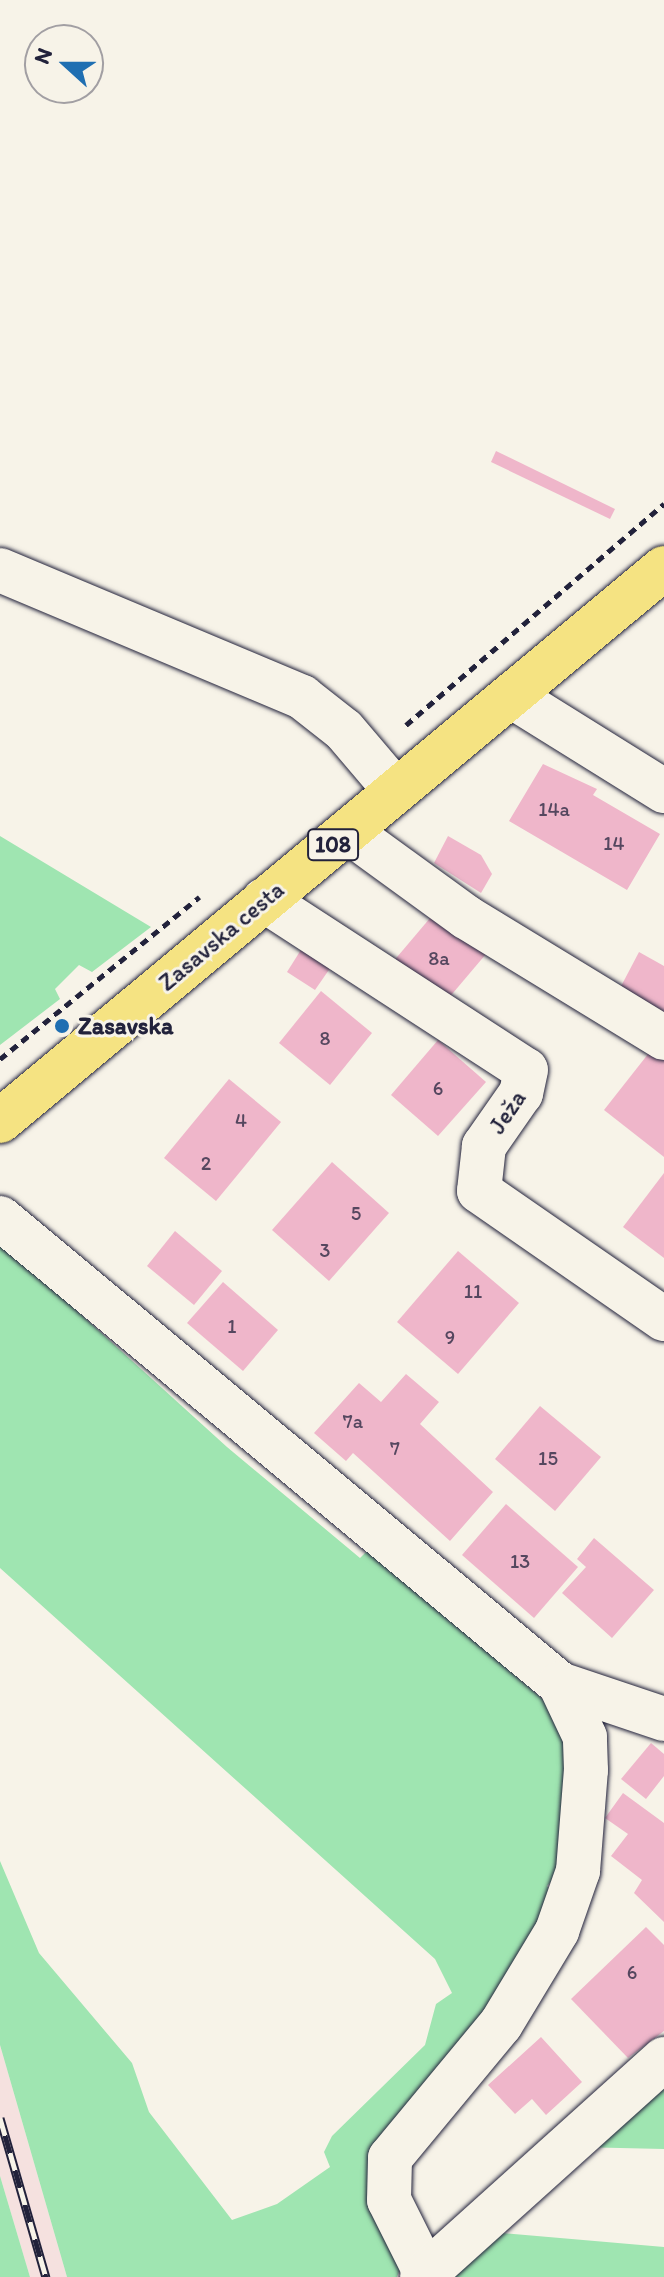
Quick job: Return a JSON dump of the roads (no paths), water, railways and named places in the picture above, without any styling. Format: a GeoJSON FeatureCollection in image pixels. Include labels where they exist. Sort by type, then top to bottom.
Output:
{"type":"FeatureCollection","features":[{"type":"Feature","properties":{"kind":"main road","name":"Zasavska cesta"},"geometry":{"type":"LineString","coordinates":[[0,1121],[513,697],[664,568]]}},
{"type":"Feature","properties":{"kind":"street"},"geometry":{"type":"LineString","coordinates":[[0,570],[302,697],[344,730],[396,791]]}},
{"type":"Feature","properties":{"kind":"street"},"geometry":{"type":"LineString","coordinates":[[513,697],[664,791]]}},
{"type":"Feature","properties":{"kind":"street"},"geometry":{"type":"LineString","coordinates":[[349,832],[466,917],[664,1038]]}},
{"type":"Feature","properties":{"kind":"street","name":"Ježa"},"geometry":{"type":"LineString","coordinates":[[264,900],[526,1070],[521,1093],[484,1146],[479,1191],[664,1319]]}},
{"type":"Feature","properties":{"kind":"street"},"geometry":{"type":"LineString","coordinates":[[0,1218],[560,1684],[664,1719]]}},
{"type":"Feature","properties":{"kind":"street"},"geometry":{"type":"LineString","coordinates":[[560,1684],[585,1737],[586,1770],[581,1856],[563,1916],[501,2024],[390,2158],[389,2200],[424,2274],[664,2059]]}},
{"type":"Feature","properties":{"kind":"railway"},"geometry":{"type":"LineString","coordinates":[[0,2118],[46,2277]]}},
{"type":"Feature","properties":{"kind":"place","name":"Zasavska"},"geometry":{"type":"Point","coordinates":[62,1026]}}]}
